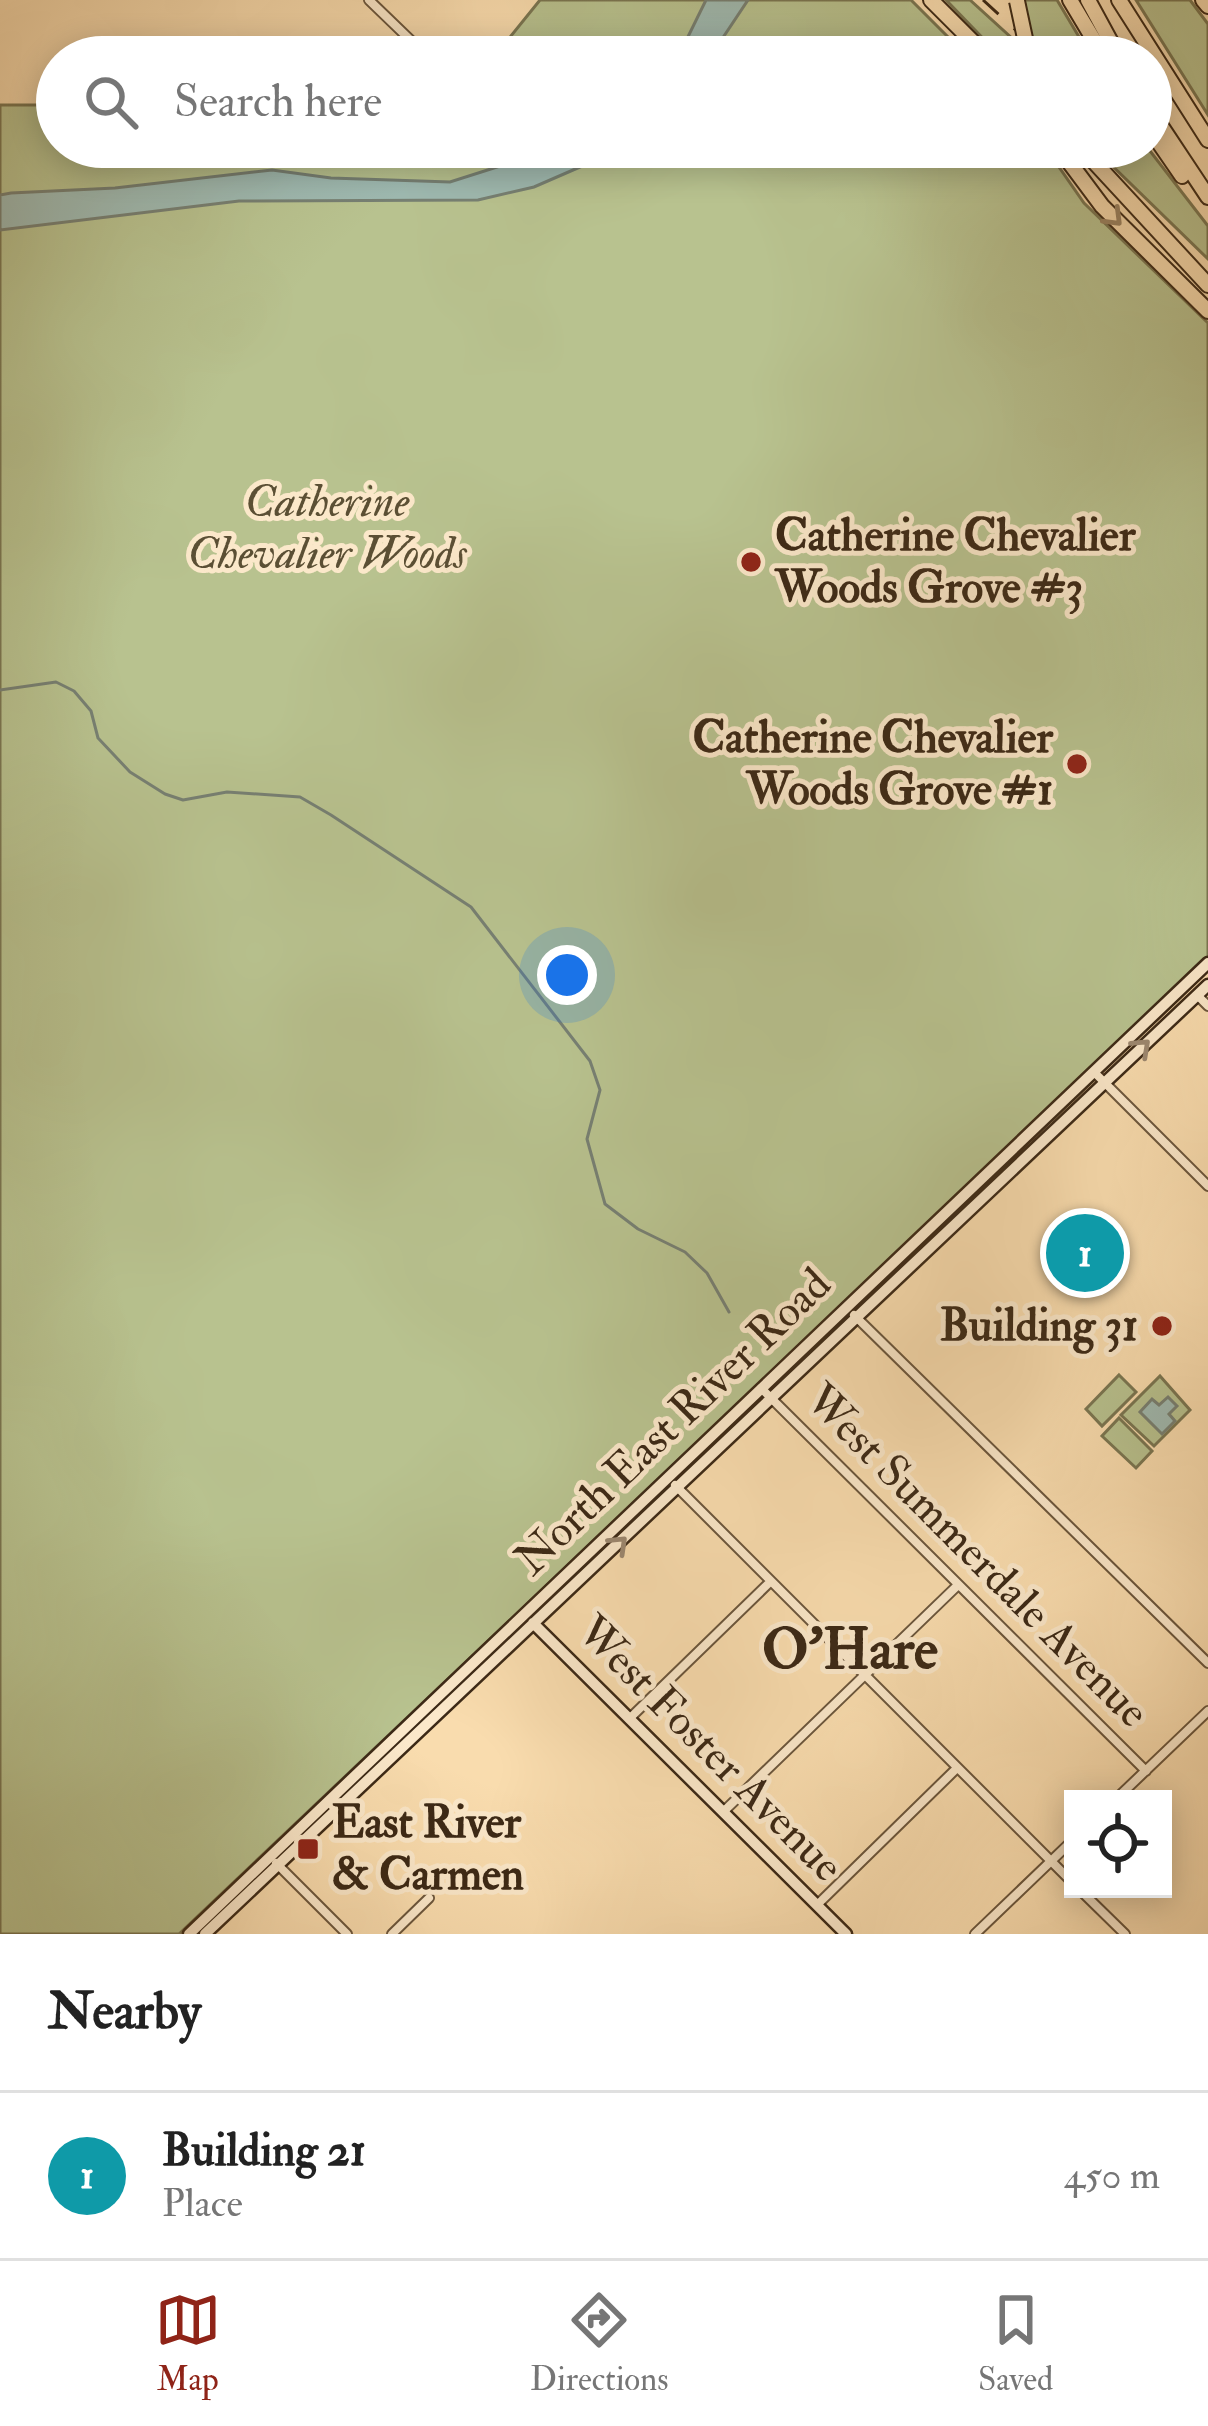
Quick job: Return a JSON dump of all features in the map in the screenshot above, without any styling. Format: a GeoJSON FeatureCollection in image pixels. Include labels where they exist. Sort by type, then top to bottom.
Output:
{"type":"FeatureCollection","features":[{"type":"Feature","properties":{"kind":"highway"},"geometry":{"type":"LineString","coordinates":[[931,0],[967,36]]}},
{"type":"Feature","properties":{"kind":"highway"},"geometry":{"type":"LineString","coordinates":[[1017,0],[1025,36]]}},
{"type":"Feature","properties":{"kind":"highway"},"geometry":{"type":"LineString","coordinates":[[1070,0],[1091,36]]}},
{"type":"Feature","properties":{"kind":"highway"},"geometry":{"type":"LineString","coordinates":[[1088,0],[1108,36]]}},
{"type":"Feature","properties":{"kind":"highway"},"geometry":{"type":"LineString","coordinates":[[1119,0],[1142,36]]}},
{"type":"Feature","properties":{"kind":"highway"},"geometry":{"type":"LineString","coordinates":[[1172,83],[1208,140]]}},
{"type":"Feature","properties":{"kind":"highway"},"geometry":{"type":"LineString","coordinates":[[1172,143],[1208,197]]}},
{"type":"Feature","properties":{"kind":"highway"},"geometry":{"type":"LineString","coordinates":[[1172,160],[1208,210]]}},
{"type":"Feature","properties":{"kind":"highway"},"geometry":{"type":"LineString","coordinates":[[1072,168],[1089,192],[1208,311]]}},
{"type":"Feature","properties":{"kind":"highway"},"geometry":{"type":"LineString","coordinates":[[1100,168],[1208,285]]}},
{"type":"Feature","properties":{"kind":"highway"},"geometry":{"type":"LineString","coordinates":[[1102,168],[1208,273]]}},
{"type":"Feature","properties":{"kind":"main road","name":"North East River Road"},"geometry":{"type":"LineString","coordinates":[[205,1934],[524,1614],[1208,963]]}},
{"type":"Feature","properties":{"kind":"main road","name":"North East River Road"},"geometry":{"type":"LineString","coordinates":[[189,1934],[534,1624],[1208,985]]}},
{"type":"Feature","properties":{"kind":"main road","name":"West Foster Avenue"},"geometry":{"type":"LineString","coordinates":[[524,1614],[846,1934]]}},
{"type":"Feature","properties":{"kind":"street"},"geometry":{"type":"LineString","coordinates":[[368,0],[406,36]]}},
{"type":"Feature","properties":{"kind":"street"},"geometry":{"type":"LineString","coordinates":[[1197,995],[1208,1006]]}},
{"type":"Feature","properties":{"kind":"street"},"geometry":{"type":"LineString","coordinates":[[1095,1073],[1208,1186]]}},
{"type":"Feature","properties":{"kind":"street"},"geometry":{"type":"LineString","coordinates":[[846,1306],[1208,1663]]}},
{"type":"Feature","properties":{"kind":"street","name":"West Summerdale Avenue"},"geometry":{"type":"LineString","coordinates":[[761,1388],[1146,1771]]}},
{"type":"Feature","properties":{"kind":"street"},"geometry":{"type":"LineString","coordinates":[[667,1477],[1064,1874]]}},
{"type":"Feature","properties":{"kind":"street"},"geometry":{"type":"LineString","coordinates":[[629,1719],[770,1582]]}},
{"type":"Feature","properties":{"kind":"street"},"geometry":{"type":"LineString","coordinates":[[722,1812],[958,1585]]}},
{"type":"Feature","properties":{"kind":"street"},"geometry":{"type":"LineString","coordinates":[[1126,1790],[1208,1711]]}},
{"type":"Feature","properties":{"kind":"street"},"geometry":{"type":"LineString","coordinates":[[817,1905],[957,1768]]}},
{"type":"Feature","properties":{"kind":"street"},"geometry":{"type":"LineString","coordinates":[[976,1934],[1064,1849]]}},
{"type":"Feature","properties":{"kind":"street"},"geometry":{"type":"LineString","coordinates":[[274,1861],[347,1934]]}},
{"type":"Feature","properties":{"kind":"street"},"geometry":{"type":"LineString","coordinates":[[392,1934],[429,1898]]}},
{"type":"Feature","properties":{"kind":"street"},"geometry":{"type":"LineString","coordinates":[[1088,1898],[1125,1934]]}},
{"type":"Feature","properties":{"kind":"green space"},"geometry":{"type":"Polygon","coordinates":[[[540,0],[911,0],[947,36],[511,36],[540,0]]]}},
{"type":"Feature","properties":{"kind":"green space"},"geometry":{"type":"Polygon","coordinates":[[[946,0],[970,0],[1010,36],[981,36],[946,0]]]}},
{"type":"Feature","properties":{"kind":"green space"},"geometry":{"type":"Polygon","coordinates":[[[1024,0],[1057,0],[1078,36],[1030,36],[1024,0]]]}},
{"type":"Feature","properties":{"kind":"green space"},"geometry":{"type":"Polygon","coordinates":[[[1136,0],[1190,0],[1208,24],[1208,115],[1172,58],[1172,36],[1159,36],[1136,0]]]}},
{"type":"Feature","properties":{"kind":"green space","name":"Catherine Chevalier Woods"},"geometry":{"type":"Polygon","coordinates":[[[0,105],[36,105],[36,168],[1060,168],[1084,203],[1208,323],[1208,958],[179,1934],[0,1934],[0,105]]]}},
{"type":"Feature","properties":{"kind":"green space"},"geometry":{"type":"Polygon","coordinates":[[[1115,168],[1163,168],[1208,226],[1208,259],[1115,168]]]}},
{"type":"Feature","properties":{"kind":"green space"},"geometry":{"type":"Polygon","coordinates":[[[1119,1375],[1136,1392],[1102,1426],[1086,1409],[1119,1375]]]}},
{"type":"Feature","properties":{"kind":"green space"},"geometry":{"type":"Polygon","coordinates":[[[1160,1376],[1190,1410],[1154,1446],[1121,1415],[1160,1376]]]}},
{"type":"Feature","properties":{"kind":"green space"},"geometry":{"type":"Polygon","coordinates":[[[1119,1418],[1152,1451],[1136,1468],[1102,1436],[1119,1418]]]}},
{"type":"Feature","properties":{"kind":"water"},"geometry":{"type":"Polygon","coordinates":[[[706,0],[748,0],[724,36],[688,36],[706,0]]]}},
{"type":"Feature","properties":{"kind":"water"},"geometry":{"type":"Polygon","coordinates":[[[494,168],[578,168],[534,187],[478,200],[239,201],[0,230],[0,195],[11,193],[115,188],[272,170],[331,178],[450,182],[494,168]]]}},
{"type":"Feature","properties":{"kind":"water"},"geometry":{"type":"Polygon","coordinates":[[[1168,1397],[1177,1406],[1169,1414],[1175,1421],[1162,1434],[1140,1412],[1152,1399],[1159,1405],[1168,1397]]]}},
{"type":"Feature","properties":{"kind":"waterway"},"geometry":{"type":"LineString","coordinates":[[0,690],[56,682],[74,691],[91,711],[98,738],[130,772],[165,794],[183,800],[227,792],[300,797],[471,907],[590,1061],[600,1090],[587,1139],[605,1204],[638,1229],[685,1252],[707,1273],[729,1312]]}},
{"type":"Feature","properties":{"kind":"railway"},"geometry":{"type":"LineString","coordinates":[[983,0],[1022,36]]}},
{"type":"Feature","properties":{"kind":"place","name":"Catherine Chevalier Woods Grove #3"},"geometry":{"type":"Point","coordinates":[751,562]}},
{"type":"Feature","properties":{"kind":"place","name":"Catherine Chevalier Woods Grove #1"},"geometry":{"type":"Point","coordinates":[1077,764]}},
{"type":"Feature","properties":{"kind":"place","name":"Building 21"},"geometry":{"type":"Point","coordinates":[1085,1253]}},
{"type":"Feature","properties":{"kind":"place","name":"Building 31"},"geometry":{"type":"Point","coordinates":[1162,1326]}},
{"type":"Feature","properties":{"kind":"place","name":"East River & Carmen"},"geometry":{"type":"Point","coordinates":[308,1849]}},
{"type":"Feature","properties":{"kind":"district","name":"O'Hare"},"geometry":{"type":"Point","coordinates":[850,1650]}}]}
